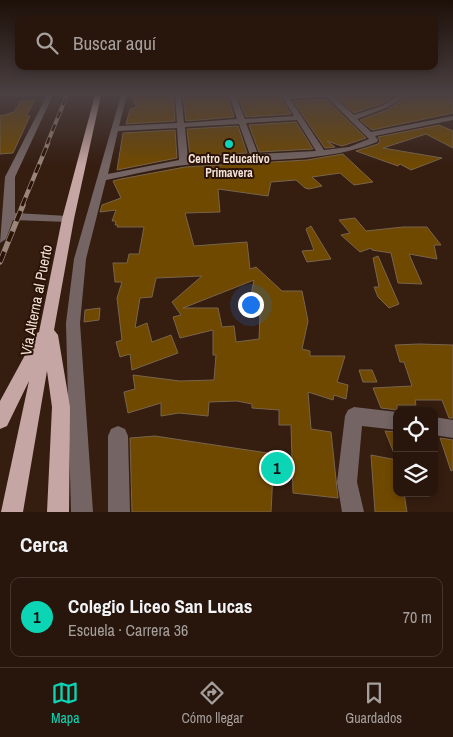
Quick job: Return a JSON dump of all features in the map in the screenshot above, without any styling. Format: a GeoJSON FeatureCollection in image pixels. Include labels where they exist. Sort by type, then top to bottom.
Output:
{"type":"FeatureCollection","features":[{"type":"Feature","properties":{"kind":"main road","name":"Vía Alterna al Puerto"},"geometry":{"type":"LineString","coordinates":[[12,512],[68,219],[92,119]]}},
{"type":"Feature","properties":{"kind":"main road"},"geometry":{"type":"LineString","coordinates":[[0,420],[48,324]]}},
{"type":"Feature","properties":{"kind":"main road"},"geometry":{"type":"LineString","coordinates":[[48,324],[61,408],[58,512]]}},
{"type":"Feature","properties":{"kind":"street"},"geometry":{"type":"LineString","coordinates":[[0,239],[9,216],[5,179],[37,119]]}},
{"type":"Feature","properties":{"kind":"street"},"geometry":{"type":"LineString","coordinates":[[82,512],[73,323],[80,259],[118,119]]}},
{"type":"Feature","properties":{"kind":"street"},"geometry":{"type":"LineString","coordinates":[[180,119],[184,162]]}},
{"type":"Feature","properties":{"kind":"street"},"geometry":{"type":"LineString","coordinates":[[241,119],[255,158]]}},
{"type":"Feature","properties":{"kind":"street"},"geometry":{"type":"LineString","coordinates":[[116,128],[285,119]]}},
{"type":"Feature","properties":{"kind":"street"},"geometry":{"type":"LineString","coordinates":[[299,119],[322,153]]}},
{"type":"Feature","properties":{"kind":"street"},"geometry":{"type":"LineString","coordinates":[[354,119],[372,138]]}},
{"type":"Feature","properties":{"kind":"street"},"geometry":{"type":"LineString","coordinates":[[102,178],[184,162],[322,153],[351,149],[372,138],[441,119]]}},
{"type":"Feature","properties":{"kind":"street"},"geometry":{"type":"LineString","coordinates":[[9,216],[68,219]]}},
{"type":"Feature","properties":{"kind":"street"},"geometry":{"type":"LineString","coordinates":[[353,512],[347,482],[354,416],[393,421]]}},
{"type":"Feature","properties":{"kind":"street"},"geometry":{"type":"LineString","coordinates":[[438,427],[453,429]]}},
{"type":"Feature","properties":{"kind":"street"},"geometry":{"type":"LineString","coordinates":[[118,436],[119,512]]}},
{"type":"Feature","properties":{"kind":"building"},"geometry":{"type":"Polygon","coordinates":[[[0,119],[29,119],[13,153],[0,154],[0,119]]]}},
{"type":"Feature","properties":{"kind":"building"},"geometry":{"type":"Polygon","coordinates":[[[127,119],[175,119],[175,121],[126,124],[127,119]]]}},
{"type":"Feature","properties":{"kind":"building"},"geometry":{"type":"Polygon","coordinates":[[[186,119],[211,119],[186,121],[186,119]]]}},
{"type":"Feature","properties":{"kind":"building"},"geometry":{"type":"Polygon","coordinates":[[[305,119],[346,119],[366,138],[342,146],[327,141],[335,147],[325,148],[305,119]]]}},
{"type":"Feature","properties":{"kind":"building"},"geometry":{"type":"Polygon","coordinates":[[[363,119],[425,119],[372,130],[360,120],[363,119]]]}},
{"type":"Feature","properties":{"kind":"building"},"geometry":{"type":"Polygon","coordinates":[[[296,122],[313,149],[259,152],[249,125],[296,122]]]}},
{"type":"Feature","properties":{"kind":"building"},"geometry":{"type":"Polygon","coordinates":[[[439,125],[453,131],[453,148],[426,134],[383,148],[442,158],[411,170],[400,164],[398,166],[356,151],[378,144],[380,141],[378,137],[439,125]]]}},
{"type":"Feature","properties":{"kind":"building"},"geometry":{"type":"Polygon","coordinates":[[[238,126],[247,153],[190,157],[187,129],[238,126]]]}},
{"type":"Feature","properties":{"kind":"building"},"geometry":{"type":"Polygon","coordinates":[[[175,130],[177,158],[117,170],[123,133],[175,130]]]}},
{"type":"Feature","properties":{"kind":"building"},"geometry":{"type":"Polygon","coordinates":[[[343,154],[373,182],[354,185],[340,173],[312,177],[322,186],[309,189],[296,180],[271,182],[268,196],[218,189],[220,212],[185,213],[194,246],[247,242],[250,269],[256,267],[282,291],[302,291],[308,321],[302,349],[310,351],[310,356],[345,356],[337,382],[348,385],[346,399],[334,395],[333,400],[308,392],[311,429],[331,432],[338,498],[293,493],[291,425],[279,425],[279,410],[252,408],[252,404],[237,401],[209,402],[208,416],[179,413],[161,416],[161,403],[128,413],[124,392],[135,389],[133,375],[180,381],[214,380],[216,355],[213,355],[213,330],[180,338],[173,317],[181,315],[172,302],[202,276],[156,278],[152,297],[140,298],[135,328],[147,323],[152,342],[171,335],[178,353],[132,370],[130,354],[120,357],[116,342],[122,340],[117,298],[122,282],[115,282],[113,263],[127,263],[129,254],[139,254],[144,227],[117,227],[118,225],[115,225],[116,221],[112,221],[116,210],[100,212],[102,205],[121,198],[113,181],[185,167],[307,160],[343,154]],[[254,280],[183,308],[218,308],[222,327],[234,326],[236,342],[259,339],[260,315],[247,315],[254,280]]]}},
{"type":"Feature","properties":{"kind":"building"},"geometry":{"type":"Polygon","coordinates":[[[355,218],[366,231],[403,227],[427,227],[441,245],[434,245],[437,259],[409,254],[422,284],[398,283],[391,253],[372,250],[371,248],[360,252],[341,235],[350,233],[339,220],[355,218]]]}},
{"type":"Feature","properties":{"kind":"building"},"geometry":{"type":"Polygon","coordinates":[[[311,226],[331,259],[307,262],[302,251],[314,250],[306,229],[311,226]]]}},
{"type":"Feature","properties":{"kind":"building"},"geometry":{"type":"Polygon","coordinates":[[[378,256],[399,304],[389,308],[378,297],[374,287],[379,287],[373,258],[378,256]]]}},
{"type":"Feature","properties":{"kind":"building"},"geometry":{"type":"Polygon","coordinates":[[[100,308],[99,320],[84,322],[85,310],[100,308]]]}},
{"type":"Feature","properties":{"kind":"building"},"geometry":{"type":"Polygon","coordinates":[[[395,345],[453,345],[453,418],[449,418],[442,400],[415,400],[416,405],[397,405],[397,407],[393,407],[393,410],[381,408],[373,388],[412,386],[404,362],[400,362],[395,345]]]}},
{"type":"Feature","properties":{"kind":"building"},"geometry":{"type":"Polygon","coordinates":[[[359,370],[372,370],[377,382],[363,382],[359,370]]]}},
{"type":"Feature","properties":{"kind":"building"},"geometry":{"type":"Polygon","coordinates":[[[385,431],[393,432],[393,451],[385,431]]]}},
{"type":"Feature","properties":{"kind":"building"},"geometry":{"type":"Polygon","coordinates":[[[155,436],[274,454],[271,512],[132,512],[130,438],[155,436]]]}},
{"type":"Feature","properties":{"kind":"building"},"geometry":{"type":"Polygon","coordinates":[[[440,438],[453,440],[453,470],[451,471],[440,438]]]}},
{"type":"Feature","properties":{"kind":"building"},"geometry":{"type":"Polygon","coordinates":[[[371,455],[393,459],[393,497],[405,497],[407,512],[375,512],[371,455]]]}},
{"type":"Feature","properties":{"kind":"railway"},"geometry":{"type":"LineString","coordinates":[[47,144],[57,119]]}},
{"type":"Feature","properties":{"kind":"railway"},"geometry":{"type":"LineString","coordinates":[[22,206],[48,143]]}},
{"type":"Feature","properties":{"kind":"railway"},"geometry":{"type":"LineString","coordinates":[[0,262],[23,205]]}},
{"type":"Feature","properties":{"kind":"place","name":"Centro Educativo Primavera"},"geometry":{"type":"Point","coordinates":[229,144]}},
{"type":"Feature","properties":{"kind":"place","name":"Colegio Liceo San Lucas"},"geometry":{"type":"Point","coordinates":[277,468]}}]}
